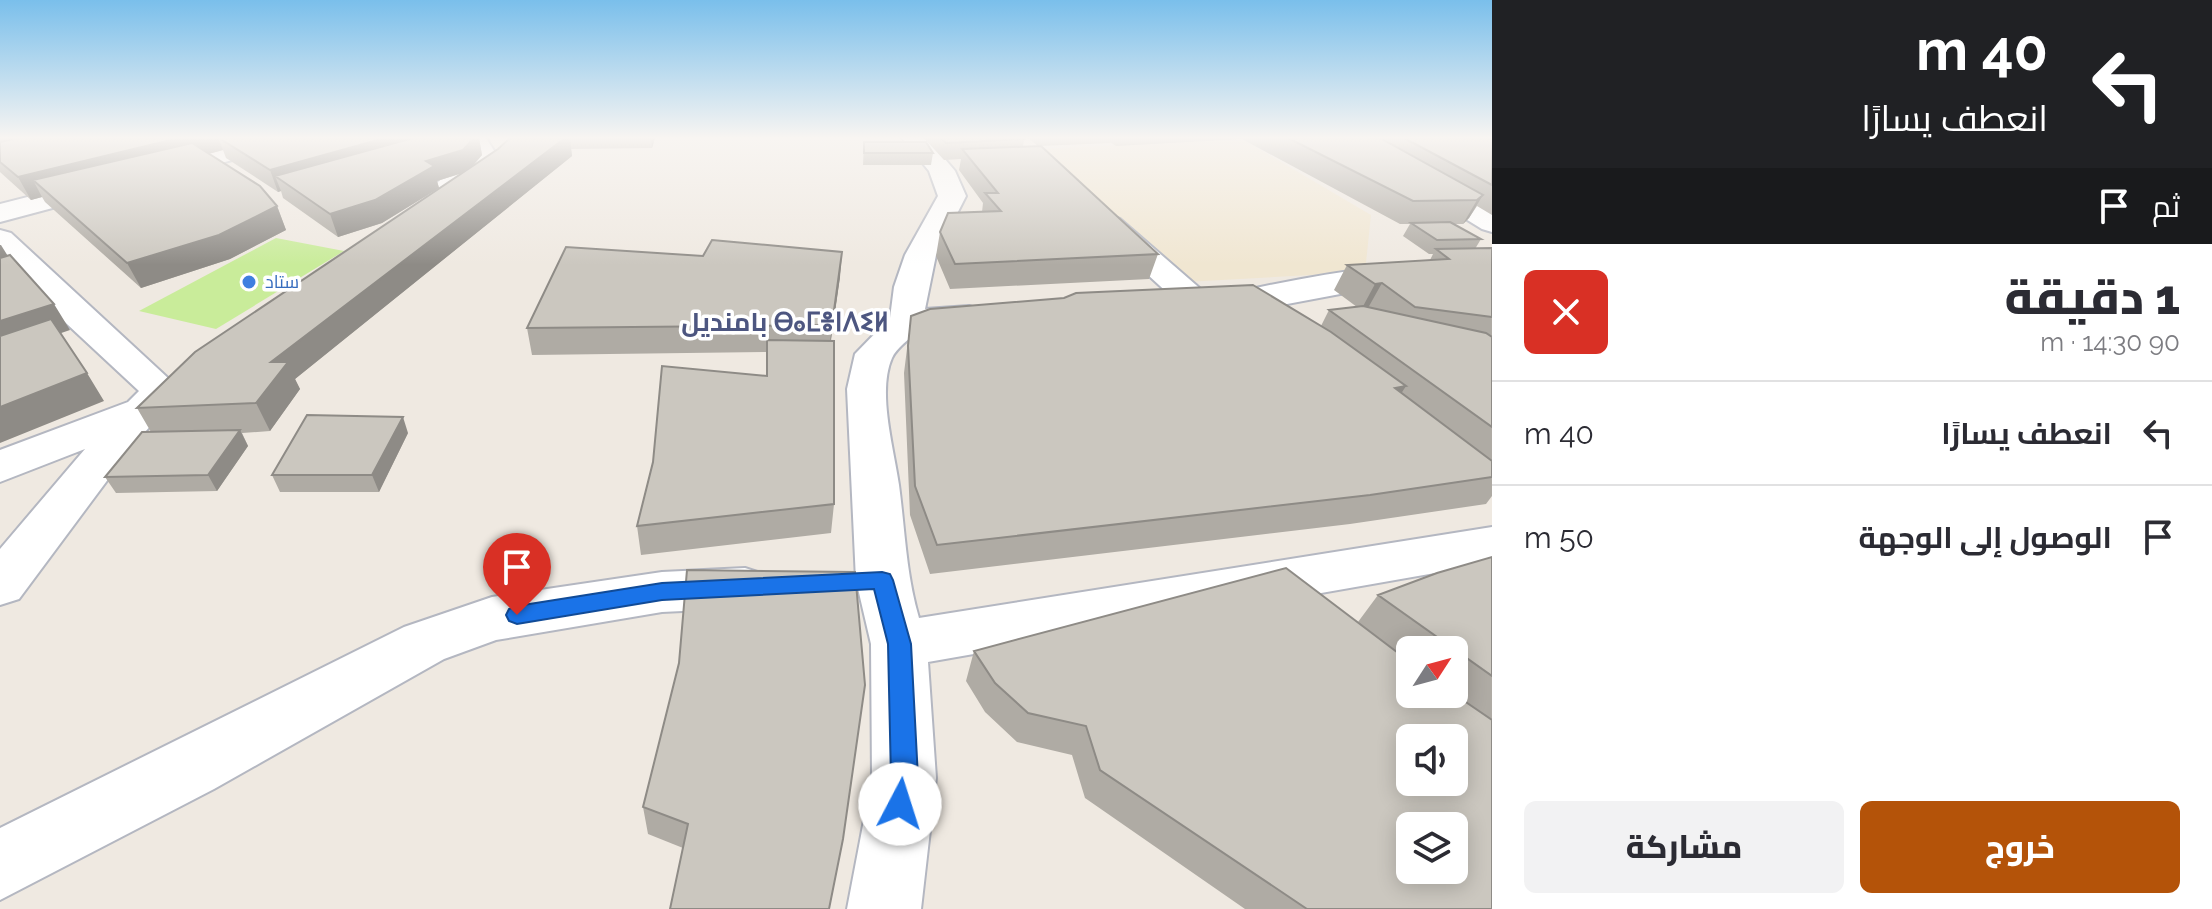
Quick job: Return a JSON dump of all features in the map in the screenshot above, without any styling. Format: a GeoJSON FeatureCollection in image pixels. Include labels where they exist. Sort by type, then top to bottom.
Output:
{"type":"FeatureCollection","features":[{"type":"Feature","properties":{"kind":"street"},"geometry":{"type":"LineString","coordinates":[[132,180],[4,215],[16,277],[94,330],[164,391]]}},
{"type":"Feature","properties":{"kind":"street"},"geometry":{"type":"LineString","coordinates":[[415,212],[456,180]]}},
{"type":"Feature","properties":{"kind":"street"},"geometry":{"type":"LineString","coordinates":[[907,321],[911,281],[934,222],[952,196],[948,180]]}},
{"type":"Feature","properties":{"kind":"street"},"geometry":{"type":"LineString","coordinates":[[1419,180],[1492,223]]}},
{"type":"Feature","properties":{"kind":"street"},"geometry":{"type":"LineString","coordinates":[[1085,202],[1206,304]]}},
{"type":"Feature","properties":{"kind":"street"},"geometry":{"type":"LineString","coordinates":[[1132,305],[1206,304],[1335,309],[1420,270],[1492,268]]}},
{"type":"Feature","properties":{"kind":"street"},"geometry":{"type":"LineString","coordinates":[[836,583],[876,486],[868,432],[867,389],[874,354],[907,321],[1002,315]]}},
{"type":"Feature","properties":{"kind":"street"},"geometry":{"type":"LineString","coordinates":[[54,344],[94,330]]}},
{"type":"Feature","properties":{"kind":"street"},"geometry":{"type":"LineString","coordinates":[[0,467],[164,391]]}},
{"type":"Feature","properties":{"kind":"street"},"geometry":{"type":"LineString","coordinates":[[0,585],[120,434],[164,391]]}},
{"type":"Feature","properties":{"kind":"street"},"geometry":{"type":"LineString","coordinates":[[899,644],[1492,545]]}},
{"type":"Feature","properties":{"kind":"street"},"geometry":{"type":"LineString","coordinates":[[0,865],[191,768],[424,643],[492,619],[662,592],[836,583],[899,644],[904,778],[884,909]]}},
{"type":"Feature","properties":{"kind":"shaded area"},"geometry":{"type":"Polygon","coordinates":[[[1077,180],[1312,180],[1371,215],[1365,272],[1185,282],[1077,180]]]}},
{"type":"Feature","properties":{"kind":"green space"},"geometry":{"type":"Polygon","coordinates":[[[276,238],[344,251],[216,329],[139,311],[276,238]]]}},
{"type":"Feature","properties":{"kind":"building"},"geometry":{"type":"Polygon","coordinates":[[[33,180],[251,180],[277,206],[219,235],[127,263],[33,180]]]}},
{"type":"Feature","properties":{"kind":"building"},"geometry":{"type":"Polygon","coordinates":[[[281,180],[409,180],[375,200],[330,214],[281,180]]]}},
{"type":"Feature","properties":{"kind":"building"},"geometry":{"type":"Polygon","coordinates":[[[451,180],[509,180],[271,362],[288,362],[256,403],[137,408],[195,352],[451,180]]]}},
{"type":"Feature","properties":{"kind":"building"},"geometry":{"type":"Polygon","coordinates":[[[988,180],[1078,180],[1158,254],[955,264],[940,232],[948,213],[1001,211],[985,193],[998,193],[988,180]]]}},
{"type":"Feature","properties":{"kind":"building"},"geometry":{"type":"Polygon","coordinates":[[[1372,180],[1457,180],[1483,195],[1477,200],[1413,201],[1372,180]]]}},
{"type":"Feature","properties":{"kind":"building"},"geometry":{"type":"Polygon","coordinates":[[[1450,222],[1481,239],[1437,240],[1411,223],[1450,222]]]}},
{"type":"Feature","properties":{"kind":"building"},"geometry":{"type":"Polygon","coordinates":[[[712,240],[842,252],[832,325],[527,328],[566,247],[703,256],[712,240]]]}},
{"type":"Feature","properties":{"kind":"building"},"geometry":{"type":"Polygon","coordinates":[[[1492,248],[1492,317],[1415,307],[1382,283],[1375,284],[1347,265],[1449,259],[1436,249],[1492,248]]]}},
{"type":"Feature","properties":{"kind":"building"},"geometry":{"type":"Polygon","coordinates":[[[10,255],[54,304],[0,321],[0,258],[10,255]]]}},
{"type":"Feature","properties":{"kind":"building"},"geometry":{"type":"Polygon","coordinates":[[[1253,285],[1331,332],[1406,386],[1395,388],[1492,461],[1492,477],[1370,495],[937,545],[915,486],[908,346],[911,316],[930,309],[1064,298],[1076,293],[1253,285]]]}},
{"type":"Feature","properties":{"kind":"building"},"geometry":{"type":"Polygon","coordinates":[[[1363,306],[1486,333],[1492,337],[1492,427],[1329,310],[1363,306]]]}},
{"type":"Feature","properties":{"kind":"building"},"geometry":{"type":"Polygon","coordinates":[[[51,319],[87,373],[0,407],[0,336],[51,319]]]}},
{"type":"Feature","properties":{"kind":"building"},"geometry":{"type":"Polygon","coordinates":[[[767,340],[834,341],[834,504],[637,526],[653,462],[662,366],[767,376],[767,340]]]}},
{"type":"Feature","properties":{"kind":"building"},"geometry":{"type":"Polygon","coordinates":[[[307,415],[403,417],[372,475],[272,475],[307,415]]]}},
{"type":"Feature","properties":{"kind":"building"},"geometry":{"type":"Polygon","coordinates":[[[240,430],[208,475],[105,477],[142,432],[240,430]]]}},
{"type":"Feature","properties":{"kind":"building"},"geometry":{"type":"Polygon","coordinates":[[[1492,557],[1492,676],[1468,659],[1468,636],[1436,636],[1378,595],[1492,557]]]}},
{"type":"Feature","properties":{"kind":"building"},"geometry":{"type":"Polygon","coordinates":[[[1286,568],[1396,651],[1396,708],[1468,708],[1468,704],[1492,720],[1492,909],[1307,909],[1100,770],[1086,726],[1028,713],[995,683],[974,651],[1286,568]]]}},
{"type":"Feature","properties":{"kind":"building"},"geometry":{"type":"Polygon","coordinates":[[[687,570],[855,572],[865,685],[843,839],[829,909],[670,909],[688,824],[643,807],[679,663],[687,570]]]}},
{"type":"Feature","properties":{"kind":"place","name":"ستاد"},"geometry":{"type":"Point","coordinates":[249,282]}},
{"type":"Feature","properties":{"kind":"district","name":"بامنديل ⴱⴰⵎⴻⵏⴷⵉⵍ"},"geometry":{"type":"Point","coordinates":[785,322]}},
{"type":"Feature","properties":{"kind":"route"},"geometry":{"type":"LineString","coordinates":[[517,615],[662,592],[882,580],[899,644],[904,778],[900,804]]}}]}
